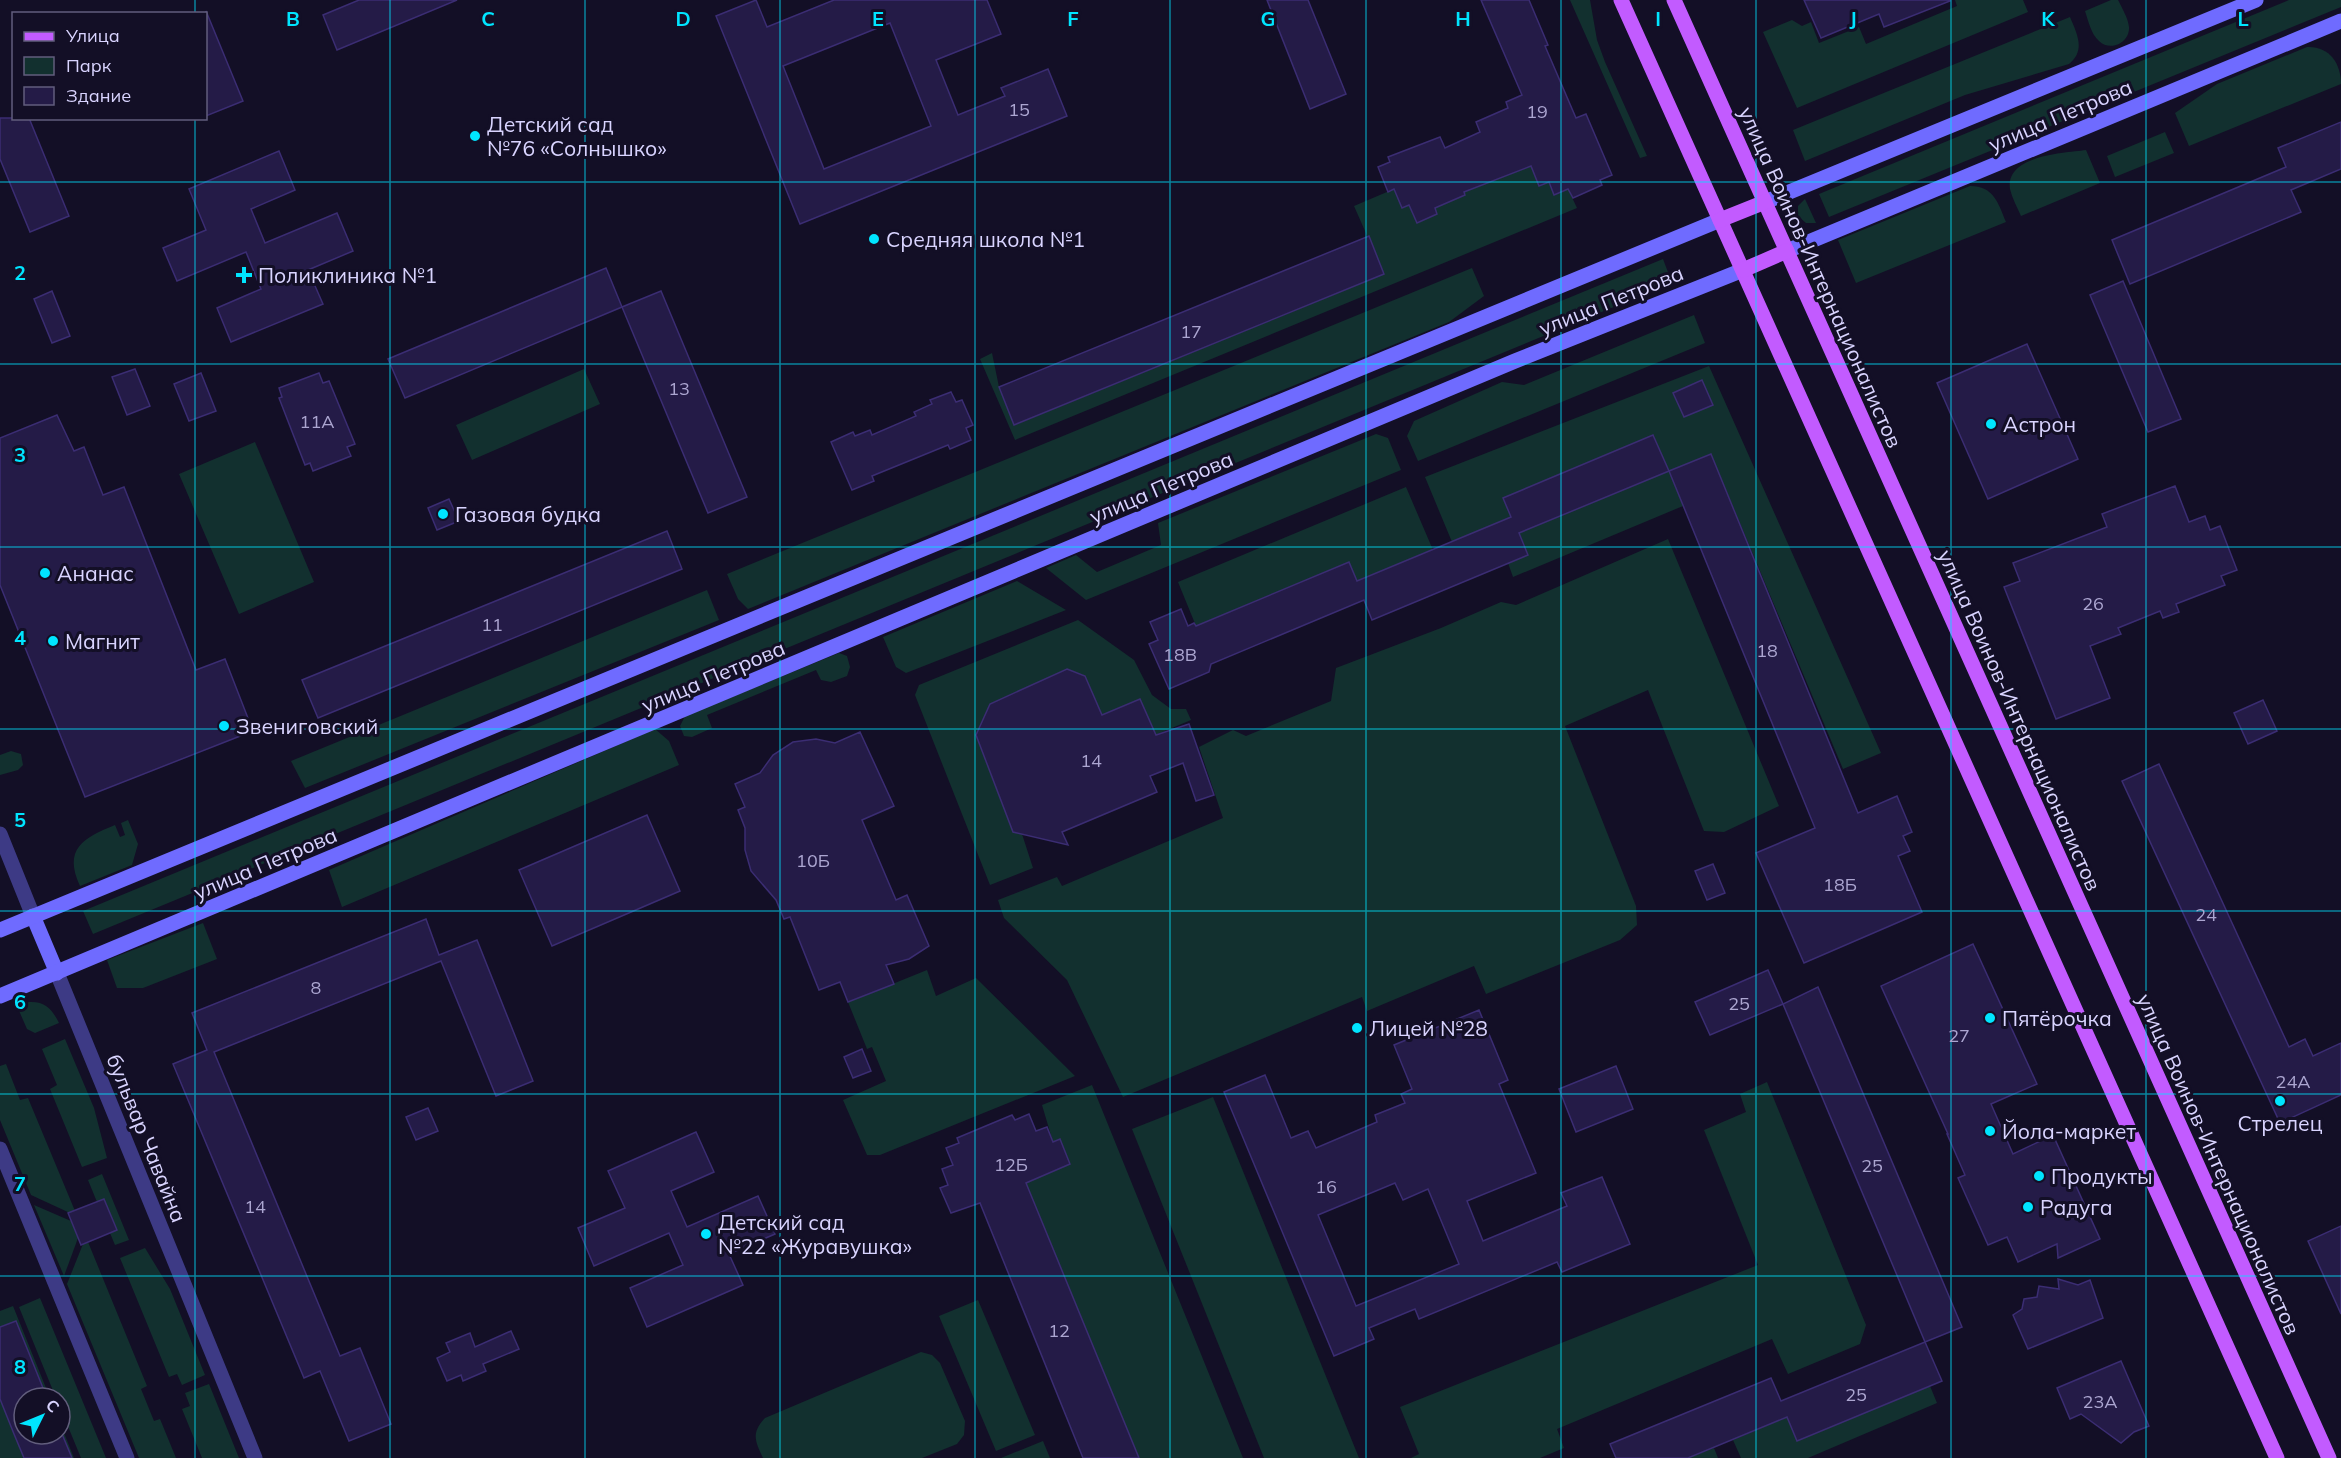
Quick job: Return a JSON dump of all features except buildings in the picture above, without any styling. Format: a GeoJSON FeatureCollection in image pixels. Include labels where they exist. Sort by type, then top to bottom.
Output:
{"type":"FeatureCollection","features":[{"type":"Feature","properties":{"kind":"main road"},"geometry":{"type":"LineString","coordinates":[[1621,0],[2277,1458]]}},
{"type":"Feature","properties":{"kind":"main road","name":"улица Воинов-Интернационалистов"},"geometry":{"type":"LineString","coordinates":[[1674,0],[2329,1458]]}},
{"type":"Feature","properties":{"kind":"main road","name":"улица Петрова"},"geometry":{"type":"LineString","coordinates":[[0,930],[2256,0]]}},
{"type":"Feature","properties":{"kind":"main road","name":"улица Петрова"},"geometry":{"type":"LineString","coordinates":[[0,996],[1515,361],[1743,270],[2341,21]]}},
{"type":"Feature","properties":{"kind":"main road","name":"бульвар Чавайна"},"geometry":{"type":"LineString","coordinates":[[33,916],[57,973]]}},
{"type":"Feature","properties":{"kind":"street","name":"бульвар Чавайна"},"geometry":{"type":"LineString","coordinates":[[0,834],[33,916]]}},
{"type":"Feature","properties":{"kind":"street","name":"бульвар Чавайна"},"geometry":{"type":"LineString","coordinates":[[57,973],[255,1458]]}},
{"type":"Feature","properties":{"kind":"street"},"geometry":{"type":"LineString","coordinates":[[0,1149],[127,1458]]}},
{"type":"Feature","properties":{"kind":"green space"},"geometry":{"type":"Polygon","coordinates":[[[1570,0],[1590,0],[1597,40],[1605,62],[1647,156],[1640,158],[1570,0]]]}},
{"type":"Feature","properties":{"kind":"green space"},"geometry":{"type":"Polygon","coordinates":[[[1955,0],[2023,0],[2028,12],[1797,108],[1763,32],[1792,20],[1802,26],[1811,22],[1819,43],[1859,27],[1866,44],[1957,6],[1955,0]]]}},
{"type":"Feature","properties":{"kind":"green space"},"geometry":{"type":"Polygon","coordinates":[[[2111,0],[2118,0],[2129,27],[2123,41],[2114,46],[2108,46],[2094,35],[2085,11],[2111,0]]]}},
{"type":"Feature","properties":{"kind":"green space"},"geometry":{"type":"Polygon","coordinates":[[[2289,0],[2341,0],[2341,7],[1829,217],[1819,194],[2289,0]]]}},
{"type":"Feature","properties":{"kind":"green space"},"geometry":{"type":"Polygon","coordinates":[[[2070,17],[2079,47],[2069,64],[1965,95],[1805,161],[1793,130],[2070,17]]]}},
{"type":"Feature","properties":{"kind":"green space"},"geometry":{"type":"Polygon","coordinates":[[[2307,47],[2322,49],[2332,57],[2339,69],[2341,84],[2189,146],[2175,113],[2217,84],[2307,47]]]}},
{"type":"Feature","properties":{"kind":"green space"},"geometry":{"type":"Polygon","coordinates":[[[2165,132],[2174,153],[2115,177],[2107,156],[2165,132]]]}},
{"type":"Feature","properties":{"kind":"green space"},"geometry":{"type":"Polygon","coordinates":[[[2086,150],[2100,183],[2021,216],[2010,189],[2011,178],[2017,169],[2038,158],[2086,150]]]}},
{"type":"Feature","properties":{"kind":"green space"},"geometry":{"type":"Polygon","coordinates":[[[1531,166],[1539,185],[1549,182],[1554,194],[1568,189],[1577,208],[1015,440],[980,359],[992,353],[999,387],[1015,425],[1384,274],[1354,206],[1394,189],[1402,207],[1409,205],[1417,223],[1437,214],[1435,208],[1465,195],[1464,192],[1531,166]]]}},
{"type":"Feature","properties":{"kind":"green space"},"geometry":{"type":"Polygon","coordinates":[[[1970,186],[1990,192],[2006,222],[1856,283],[1838,240],[1970,186]]]}},
{"type":"Feature","properties":{"kind":"green space"},"geometry":{"type":"Polygon","coordinates":[[[1805,199],[1816,223],[1806,223],[1798,216],[1798,206],[1805,199]]]}},
{"type":"Feature","properties":{"kind":"green space"},"geometry":{"type":"Polygon","coordinates":[[[1663,259],[1672,283],[93,934],[83,911],[1663,259]]]}},
{"type":"Feature","properties":{"kind":"green space"},"geometry":{"type":"Polygon","coordinates":[[[1472,268],[1484,296],[1449,322],[748,609],[738,599],[727,574],[1472,268]]]}},
{"type":"Feature","properties":{"kind":"green space"},"geometry":{"type":"Polygon","coordinates":[[[1694,315],[1705,343],[1418,461],[1407,436],[1414,421],[1502,382],[1524,385],[1694,315]]]}},
{"type":"Feature","properties":{"kind":"green space"},"geometry":{"type":"Polygon","coordinates":[[[1709,366],[1881,753],[1843,769],[1711,454],[1669,471],[1683,506],[1513,577],[1508,563],[1528,554],[1519,533],[1668,471],[1654,436],[1511,517],[1452,542],[1425,477],[1709,366]]]}},
{"type":"Feature","properties":{"kind":"green space"},"geometry":{"type":"Polygon","coordinates":[[[584,369],[600,404],[472,460],[456,425],[584,369]]]}},
{"type":"Feature","properties":{"kind":"green space"},"geometry":{"type":"Polygon","coordinates":[[[1376,434],[1388,438],[1401,470],[1086,600],[1046,568],[1076,555],[1097,572],[1161,545],[1158,523],[1376,434]]]}},
{"type":"Feature","properties":{"kind":"green space"},"geometry":{"type":"Polygon","coordinates":[[[255,442],[314,582],[239,614],[179,474],[255,442]]]}},
{"type":"Feature","properties":{"kind":"green space"},"geometry":{"type":"Polygon","coordinates":[[[1406,487],[1433,550],[1357,581],[1349,562],[1196,626],[1178,582],[1406,487]]]}},
{"type":"Feature","properties":{"kind":"green space"},"geometry":{"type":"Polygon","coordinates":[[[1668,539],[1779,806],[1724,832],[1704,831],[1648,690],[1565,726],[1636,906],[1637,925],[1620,940],[1486,994],[1474,966],[1367,1011],[1362,997],[1123,1097],[1067,980],[1004,918],[998,900],[1057,877],[1062,886],[1223,818],[1199,747],[1233,730],[1246,736],[1331,701],[1336,668],[1441,628],[1501,602],[1516,605],[1668,539]]]}},
{"type":"Feature","properties":{"kind":"green space"},"geometry":{"type":"Polygon","coordinates":[[[1017,581],[1066,610],[906,673],[896,667],[883,637],[1017,581]]]}},
{"type":"Feature","properties":{"kind":"green space"},"geometry":{"type":"Polygon","coordinates":[[[707,590],[719,620],[305,788],[291,761],[707,590]]]}},
{"type":"Feature","properties":{"kind":"green space"},"geometry":{"type":"Polygon","coordinates":[[[1078,620],[1134,660],[1152,695],[1171,709],[1186,709],[1191,720],[1155,735],[1140,699],[1102,715],[1085,676],[1067,669],[991,704],[976,735],[1013,832],[1022,834],[1033,868],[990,885],[915,695],[919,685],[1078,620]]]}},
{"type":"Feature","properties":{"kind":"green space"},"geometry":{"type":"Polygon","coordinates":[[[839,653],[847,656],[850,667],[847,676],[831,682],[821,680],[816,670],[707,715],[712,728],[692,737],[684,736],[680,726],[685,716],[839,653]]]}},
{"type":"Feature","properties":{"kind":"green space"},"geometry":{"type":"Polygon","coordinates":[[[655,729],[669,741],[679,765],[342,907],[329,870],[655,729]]]}},
{"type":"Feature","properties":{"kind":"green space"},"geometry":{"type":"Polygon","coordinates":[[[11,751],[21,754],[23,765],[18,770],[0,775],[0,755],[11,751]]]}},
{"type":"Feature","properties":{"kind":"green space"},"geometry":{"type":"Polygon","coordinates":[[[128,820],[138,844],[132,865],[80,886],[74,863],[79,846],[85,840],[115,825],[120,837],[125,835],[121,823],[128,820]]]}},
{"type":"Feature","properties":{"kind":"green space"},"geometry":{"type":"Polygon","coordinates":[[[203,923],[217,959],[143,988],[117,988],[107,960],[203,923]]]}},
{"type":"Feature","properties":{"kind":"green space"},"geometry":{"type":"Polygon","coordinates":[[[927,970],[936,996],[976,978],[1075,1076],[880,1155],[867,1155],[843,1100],[886,1081],[872,1047],[867,1049],[848,1002],[927,970]]]}},
{"type":"Feature","properties":{"kind":"green space"},"geometry":{"type":"Polygon","coordinates":[[[29,1002],[47,1007],[59,1023],[35,1033],[27,1029],[17,1006],[29,1002]]]}},
{"type":"Feature","properties":{"kind":"green space"},"geometry":{"type":"Polygon","coordinates":[[[65,1039],[94,1108],[107,1158],[82,1167],[50,1089],[57,1085],[42,1049],[65,1039]]]}},
{"type":"Feature","properties":{"kind":"green space"},"geometry":{"type":"Polygon","coordinates":[[[6,1064],[20,1100],[28,1098],[75,1211],[70,1213],[31,1195],[0,1120],[0,1066],[6,1064]]]}},
{"type":"Feature","properties":{"kind":"green space"},"geometry":{"type":"Polygon","coordinates":[[[1767,1082],[1866,1325],[1860,1344],[1788,1374],[1772,1339],[1557,1429],[1564,1448],[1540,1458],[1411,1458],[1419,1454],[1400,1407],[1758,1265],[1704,1130],[1746,1112],[1740,1094],[1767,1082]]]}},
{"type":"Feature","properties":{"kind":"green space"},"geometry":{"type":"Polygon","coordinates":[[[1092,1085],[1243,1458],[1139,1458],[1026,1183],[1070,1163],[1060,1139],[1053,1142],[1042,1105],[1092,1085]]]}},
{"type":"Feature","properties":{"kind":"green space"},"geometry":{"type":"Polygon","coordinates":[[[1213,1097],[1359,1458],[1264,1458],[1132,1129],[1213,1097]]]}},
{"type":"Feature","properties":{"kind":"green space"},"geometry":{"type":"Polygon","coordinates":[[[102,1174],[129,1240],[115,1245],[110,1233],[117,1230],[104,1199],[97,1202],[88,1180],[102,1174]]]}},
{"type":"Feature","properties":{"kind":"green space"},"geometry":{"type":"Polygon","coordinates":[[[34,1205],[71,1221],[78,1238],[64,1276],[34,1205]]]}},
{"type":"Feature","properties":{"kind":"green space"},"geometry":{"type":"Polygon","coordinates":[[[88,1242],[147,1386],[141,1389],[154,1421],[160,1419],[176,1458],[139,1458],[67,1284],[83,1244],[88,1242]]]}},
{"type":"Feature","properties":{"kind":"green space"},"geometry":{"type":"Polygon","coordinates":[[[145,1248],[170,1289],[205,1375],[182,1385],[177,1374],[169,1377],[120,1258],[145,1248]]]}},
{"type":"Feature","properties":{"kind":"green space"},"geometry":{"type":"Polygon","coordinates":[[[40,1298],[106,1458],[81,1458],[72,1436],[72,1386],[51,1386],[19,1307],[40,1298]]]}},
{"type":"Feature","properties":{"kind":"green space"},"geometry":{"type":"Polygon","coordinates":[[[978,1300],[1035,1435],[996,1451],[939,1316],[978,1300]]]}},
{"type":"Feature","properties":{"kind":"green space"},"geometry":{"type":"Polygon","coordinates":[[[13,1306],[45,1386],[12,1386],[12,1446],[69,1446],[74,1458],[0,1458],[0,1311],[13,1306]]]}},
{"type":"Feature","properties":{"kind":"green space"},"geometry":{"type":"Polygon","coordinates":[[[921,1352],[932,1355],[940,1363],[965,1421],[964,1435],[957,1444],[922,1458],[763,1458],[758,1447],[756,1433],[765,1418],[921,1352]]]}},
{"type":"Feature","properties":{"kind":"green space"},"geometry":{"type":"Polygon","coordinates":[[[209,1384],[239,1458],[202,1458],[182,1409],[190,1406],[185,1393],[209,1384]]]}},
{"type":"Feature","properties":{"kind":"green space"},"geometry":{"type":"Polygon","coordinates":[[[1930,1386],[1937,1403],[1808,1458],[1741,1458],[1733,1440],[1787,1417],[1797,1441],[1930,1386]]]}},
{"type":"Feature","properties":{"kind":"green space"},"geometry":{"type":"Polygon","coordinates":[[[1043,1441],[1050,1458],[1001,1458],[1043,1441]]]}},
{"type":"Feature","properties":{"kind":"green space"},"geometry":{"type":"Polygon","coordinates":[[[1714,1448],[1718,1458],[1688,1458],[1714,1448]]]}},
{"type":"Feature","properties":{"kind":"place","name":"Детский сад №76 «Солнышко»"},"geometry":{"type":"Point","coordinates":[475,136]}},
{"type":"Feature","properties":{"kind":"place","name":"Средняя школа №1"},"geometry":{"type":"Point","coordinates":[874,239]}},
{"type":"Feature","properties":{"kind":"place","name":"Поликлиника №1"},"geometry":{"type":"Point","coordinates":[244,275]}},
{"type":"Feature","properties":{"kind":"place","name":"Астрон"},"geometry":{"type":"Point","coordinates":[1991,424]}},
{"type":"Feature","properties":{"kind":"place","name":"Газовая будка"},"geometry":{"type":"Point","coordinates":[443,514]}},
{"type":"Feature","properties":{"kind":"place","name":"Ананас"},"geometry":{"type":"Point","coordinates":[45,573]}},
{"type":"Feature","properties":{"kind":"place","name":"Магнит"},"geometry":{"type":"Point","coordinates":[53,641]}},
{"type":"Feature","properties":{"kind":"place","name":"Звениговский"},"geometry":{"type":"Point","coordinates":[224,726]}},
{"type":"Feature","properties":{"kind":"place","name":"Пятёрочка"},"geometry":{"type":"Point","coordinates":[1990,1018]}},
{"type":"Feature","properties":{"kind":"place","name":"Лицей №28"},"geometry":{"type":"Point","coordinates":[1357,1028]}},
{"type":"Feature","properties":{"kind":"place","name":"Стрелец"},"geometry":{"type":"Point","coordinates":[2280,1101]}},
{"type":"Feature","properties":{"kind":"place","name":"Йола-маркет"},"geometry":{"type":"Point","coordinates":[1990,1131]}},
{"type":"Feature","properties":{"kind":"place","name":"Продукты"},"geometry":{"type":"Point","coordinates":[2039,1176]}},
{"type":"Feature","properties":{"kind":"place","name":"Радуга"},"geometry":{"type":"Point","coordinates":[2028,1207]}},
{"type":"Feature","properties":{"kind":"place","name":"Детский сад №22 «Журавушка»"},"geometry":{"type":"Point","coordinates":[706,1234]}}]}
